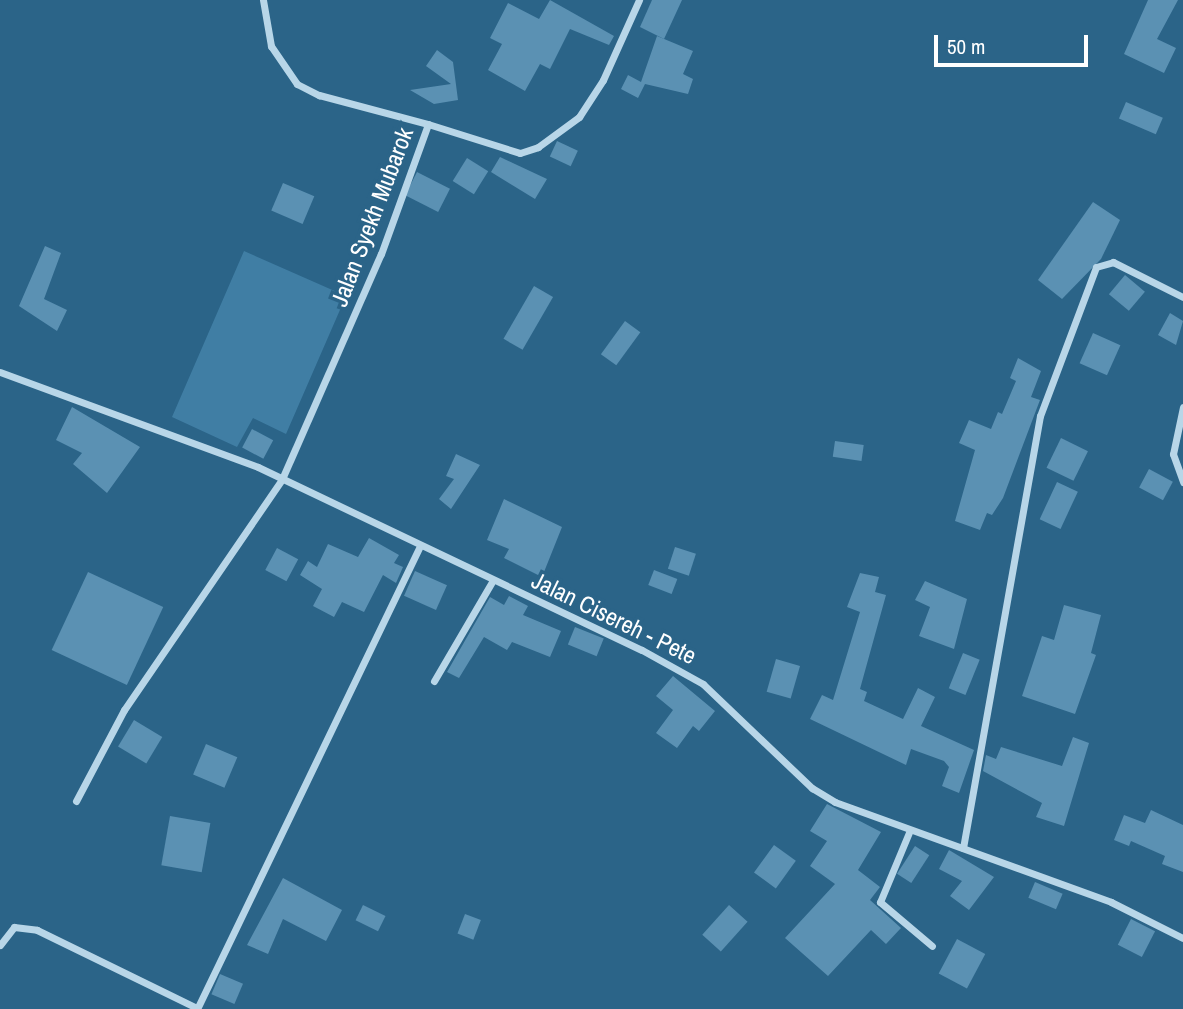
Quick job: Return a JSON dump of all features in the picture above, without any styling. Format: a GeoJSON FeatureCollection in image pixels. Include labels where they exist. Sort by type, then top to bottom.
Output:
{"type":"FeatureCollection","features":[{"type":"Feature","properties":{"kind":"street"},"geometry":{"type":"LineString","coordinates":[[263,0],[271,46],[297,84],[319,95],[428,124]]}},
{"type":"Feature","properties":{"kind":"street","name":"Jalan Syekh Mubarok"},"geometry":{"type":"LineString","coordinates":[[76,801],[124,710],[282,479],[381,254],[428,124],[520,153],[538,147],[579,117],[603,80],[639,0]]}},
{"type":"Feature","properties":{"kind":"street"},"geometry":{"type":"LineString","coordinates":[[963,848],[1035,440],[1096,267],[1113,262],[1183,298]]}},
{"type":"Feature","properties":{"kind":"street","name":"Jalan Cisereh - Pete"},"geometry":{"type":"LineString","coordinates":[[0,372],[282,479],[703,684],[812,788],[910,830],[1111,902],[1183,938]]}},
{"type":"Feature","properties":{"kind":"street"},"geometry":{"type":"LineString","coordinates":[[1183,407],[1173,454],[1183,482]]}},
{"type":"Feature","properties":{"kind":"street"},"geometry":{"type":"LineString","coordinates":[[0,944],[14,927],[37,930],[197,1008],[419,548]]}},
{"type":"Feature","properties":{"kind":"street"},"geometry":{"type":"LineString","coordinates":[[434,681],[493,580]]}},
{"type":"Feature","properties":{"kind":"street"},"geometry":{"type":"LineString","coordinates":[[910,830],[880,902],[932,946]]}},
{"type":"Feature","properties":{"kind":"shaded area"},"geometry":{"type":"Polygon","coordinates":[[[244,251],[346,296],[286,434],[253,418],[237,447],[172,417],[244,251]]]}},
{"type":"Feature","properties":{"kind":"building"},"geometry":{"type":"Polygon","coordinates":[[[550,0],[614,36],[609,45],[570,29],[550,69],[540,64],[525,91],[488,70],[502,44],[490,38],[508,3],[539,19],[550,0]]]}},
{"type":"Feature","properties":{"kind":"building"},"geometry":{"type":"Polygon","coordinates":[[[652,0],[682,0],[664,39],[640,27],[652,0]]]}},
{"type":"Feature","properties":{"kind":"building"},"geometry":{"type":"Polygon","coordinates":[[[1148,0],[1178,0],[1157,39],[1176,48],[1164,73],[1124,54],[1148,0]]]}},
{"type":"Feature","properties":{"kind":"building"},"geometry":{"type":"Polygon","coordinates":[[[657,36],[693,51],[683,74],[693,79],[688,94],[645,84],[638,98],[621,89],[628,75],[641,82],[657,36]]]}},
{"type":"Feature","properties":{"kind":"building"},"geometry":{"type":"Polygon","coordinates":[[[437,50],[453,62],[458,100],[434,104],[410,90],[451,84],[426,66],[437,50]]]}},
{"type":"Feature","properties":{"kind":"building"},"geometry":{"type":"Polygon","coordinates":[[[1126,102],[1163,118],[1156,134],[1119,119],[1126,102]]]}},
{"type":"Feature","properties":{"kind":"building"},"geometry":{"type":"Polygon","coordinates":[[[557,141],[578,151],[571,166],[550,156],[557,141]]]}},
{"type":"Feature","properties":{"kind":"building"},"geometry":{"type":"Polygon","coordinates":[[[500,157],[547,179],[535,199],[491,172],[500,157]]]}},
{"type":"Feature","properties":{"kind":"building"},"geometry":{"type":"Polygon","coordinates":[[[467,158],[488,171],[474,194],[453,181],[467,158]]]}},
{"type":"Feature","properties":{"kind":"building"},"geometry":{"type":"Polygon","coordinates":[[[417,172],[450,189],[438,212],[405,195],[417,172]]]}},
{"type":"Feature","properties":{"kind":"building"},"geometry":{"type":"Polygon","coordinates":[[[283,183],[314,196],[303,224],[271,211],[283,183]]]}},
{"type":"Feature","properties":{"kind":"building"},"geometry":{"type":"Polygon","coordinates":[[[1093,202],[1120,220],[1101,259],[1062,299],[1038,280],[1093,202]]]}},
{"type":"Feature","properties":{"kind":"building"},"geometry":{"type":"Polygon","coordinates":[[[45,246],[61,253],[44,299],[67,310],[57,331],[19,306],[45,246]]]}},
{"type":"Feature","properties":{"kind":"building"},"geometry":{"type":"Polygon","coordinates":[[[1125,275],[1145,292],[1129,311],[1109,294],[1125,275]]]}},
{"type":"Feature","properties":{"kind":"building"},"geometry":{"type":"Polygon","coordinates":[[[534,286],[553,297],[523,350],[504,339],[534,286]]]}},
{"type":"Feature","properties":{"kind":"building"},"geometry":{"type":"Polygon","coordinates":[[[1170,313],[1183,321],[1176,345],[1158,335],[1170,313]]]}},
{"type":"Feature","properties":{"kind":"building"},"geometry":{"type":"Polygon","coordinates":[[[625,321],[640,332],[616,365],[601,354],[625,321]]]}},
{"type":"Feature","properties":{"kind":"building"},"geometry":{"type":"Polygon","coordinates":[[[1093,333],[1120,345],[1107,375],[1080,363],[1093,333]]]}},
{"type":"Feature","properties":{"kind":"building"},"geometry":{"type":"Polygon","coordinates":[[[1018,358],[1041,371],[1031,397],[1040,400],[1003,498],[992,515],[987,513],[980,530],[955,521],[975,450],[959,443],[969,420],[991,429],[998,412],[1002,414],[1016,381],[1010,378],[1018,358]]]}},
{"type":"Feature","properties":{"kind":"building"},"geometry":{"type":"Polygon","coordinates":[[[72,407],[140,447],[107,493],[73,464],[82,453],[56,440],[72,407]]]}},
{"type":"Feature","properties":{"kind":"building"},"geometry":{"type":"Polygon","coordinates":[[[252,429],[273,440],[263,459],[242,448],[252,429]]]}},
{"type":"Feature","properties":{"kind":"building"},"geometry":{"type":"Polygon","coordinates":[[[1061,438],[1088,451],[1073,481],[1047,468],[1061,438]]]}},
{"type":"Feature","properties":{"kind":"building"},"geometry":{"type":"Polygon","coordinates":[[[835,441],[864,445],[861,461],[833,457],[835,441]]]}},
{"type":"Feature","properties":{"kind":"building"},"geometry":{"type":"Polygon","coordinates":[[[456,454],[480,465],[451,509],[439,499],[454,479],[446,476],[456,454]]]}},
{"type":"Feature","properties":{"kind":"building"},"geometry":{"type":"Polygon","coordinates":[[[1149,469],[1173,482],[1163,500],[1139,488],[1149,469]]]}},
{"type":"Feature","properties":{"kind":"building"},"geometry":{"type":"Polygon","coordinates":[[[1057,482],[1078,492],[1061,529],[1040,519],[1057,482]]]}},
{"type":"Feature","properties":{"kind":"building"},"geometry":{"type":"Polygon","coordinates":[[[504,499],[562,527],[542,577],[504,558],[509,549],[487,540],[504,499]]]}},
{"type":"Feature","properties":{"kind":"building"},"geometry":{"type":"Polygon","coordinates":[[[369,538],[399,555],[394,563],[403,567],[396,583],[383,575],[364,612],[342,602],[334,617],[313,606],[322,589],[300,575],[308,561],[317,567],[328,544],[358,557],[369,538]]]}},
{"type":"Feature","properties":{"kind":"building"},"geometry":{"type":"Polygon","coordinates":[[[675,547],[696,554],[689,576],[668,569],[675,547]]]}},
{"type":"Feature","properties":{"kind":"building"},"geometry":{"type":"Polygon","coordinates":[[[277,548],[298,559],[286,581],[265,570],[277,548]]]}},
{"type":"Feature","properties":{"kind":"building"},"geometry":{"type":"Polygon","coordinates":[[[654,570],[677,579],[672,594],[648,585],[654,570]]]}},
{"type":"Feature","properties":{"kind":"building"},"geometry":{"type":"Polygon","coordinates":[[[415,571],[447,585],[436,610],[404,596],[415,571]]]}},
{"type":"Feature","properties":{"kind":"building"},"geometry":{"type":"Polygon","coordinates":[[[88,572],[163,607],[127,685],[52,650],[88,572]]]}},
{"type":"Feature","properties":{"kind":"building"},"geometry":{"type":"Polygon","coordinates":[[[860,573],[879,577],[875,592],[886,595],[860,689],[867,692],[864,701],[903,719],[918,688],[935,697],[921,726],[974,750],[959,793],[942,786],[949,767],[944,761],[911,749],[906,765],[810,719],[822,695],[833,700],[860,612],[847,607],[860,573]]]}},
{"type":"Feature","properties":{"kind":"building"},"geometry":{"type":"Polygon","coordinates":[[[925,581],[967,599],[954,649],[919,636],[930,607],[915,600],[925,581]]]}},
{"type":"Feature","properties":{"kind":"building"},"geometry":{"type":"Polygon","coordinates":[[[509,596],[528,606],[523,615],[561,631],[550,657],[512,642],[507,650],[484,637],[459,678],[447,672],[490,597],[504,605],[509,596]]]}},
{"type":"Feature","properties":{"kind":"building"},"geometry":{"type":"Polygon","coordinates":[[[1064,605],[1101,615],[1091,653],[1096,655],[1075,714],[1022,696],[1042,636],[1054,640],[1064,605]]]}},
{"type":"Feature","properties":{"kind":"building"},"geometry":{"type":"Polygon","coordinates":[[[575,627],[604,639],[597,656],[568,645],[575,627]]]}},
{"type":"Feature","properties":{"kind":"building"},"geometry":{"type":"Polygon","coordinates":[[[963,653],[980,660],[965,695],[949,688],[963,653]]]}},
{"type":"Feature","properties":{"kind":"building"},"geometry":{"type":"Polygon","coordinates":[[[776,659],[800,666],[791,699],[767,692],[776,659]]]}},
{"type":"Feature","properties":{"kind":"building"},"geometry":{"type":"Polygon","coordinates":[[[673,676],[715,711],[699,731],[693,726],[677,748],[656,733],[673,710],[656,696],[673,676]]]}},
{"type":"Feature","properties":{"kind":"building"},"geometry":{"type":"Polygon","coordinates":[[[134,720],[162,737],[146,764],[118,747],[134,720]]]}},
{"type":"Feature","properties":{"kind":"building"},"geometry":{"type":"Polygon","coordinates":[[[1073,737],[1089,743],[1064,826],[1036,817],[1042,803],[983,771],[986,755],[996,759],[1001,747],[1062,766],[1073,737]]]}},
{"type":"Feature","properties":{"kind":"building"},"geometry":{"type":"Polygon","coordinates":[[[206,744],[237,757],[224,788],[193,774],[206,744]]]}},
{"type":"Feature","properties":{"kind":"building"},"geometry":{"type":"Polygon","coordinates":[[[827,804],[881,832],[858,870],[880,887],[870,900],[901,928],[886,944],[871,930],[828,976],[785,938],[835,884],[810,866],[827,841],[810,831],[827,804]]]}},
{"type":"Feature","properties":{"kind":"building"},"geometry":{"type":"Polygon","coordinates":[[[1151,810],[1183,825],[1183,872],[1162,864],[1165,856],[1131,841],[1129,846],[1114,840],[1124,815],[1145,823],[1151,810]]]}},
{"type":"Feature","properties":{"kind":"building"},"geometry":{"type":"Polygon","coordinates":[[[170,816],[210,823],[202,872],[161,865],[170,816]]]}},
{"type":"Feature","properties":{"kind":"building"},"geometry":{"type":"Polygon","coordinates":[[[774,845],[796,861],[776,888],[754,873],[774,845]]]}},
{"type":"Feature","properties":{"kind":"building"},"geometry":{"type":"Polygon","coordinates":[[[915,846],[929,855],[911,883],[897,874],[915,846]]]}},
{"type":"Feature","properties":{"kind":"building"},"geometry":{"type":"Polygon","coordinates":[[[949,850],[994,877],[969,910],[950,896],[962,881],[939,869],[949,850]]]}},
{"type":"Feature","properties":{"kind":"building"},"geometry":{"type":"Polygon","coordinates":[[[283,878],[342,910],[326,941],[283,919],[268,954],[247,945],[283,878]]]}},
{"type":"Feature","properties":{"kind":"building"},"geometry":{"type":"Polygon","coordinates":[[[1035,882],[1063,894],[1056,909],[1028,898],[1035,882]]]}},
{"type":"Feature","properties":{"kind":"building"},"geometry":{"type":"Polygon","coordinates":[[[363,905],[385,916],[378,931],[356,920],[363,905]]]}},
{"type":"Feature","properties":{"kind":"building"},"geometry":{"type":"Polygon","coordinates":[[[729,905],[748,922],[721,951],[702,935],[729,905]]]}},
{"type":"Feature","properties":{"kind":"building"},"geometry":{"type":"Polygon","coordinates":[[[465,914],[481,920],[473,940],[457,934],[465,914]]]}},
{"type":"Feature","properties":{"kind":"building"},"geometry":{"type":"Polygon","coordinates":[[[1131,919],[1155,931],[1142,957],[1118,945],[1131,919]]]}},
{"type":"Feature","properties":{"kind":"building"},"geometry":{"type":"Polygon","coordinates":[[[957,939],[985,954],[967,988],[939,973],[957,939]]]}},
{"type":"Feature","properties":{"kind":"building"},"geometry":{"type":"Polygon","coordinates":[[[220,974],[243,984],[234,1004],[211,994],[220,974]]]}}]}
